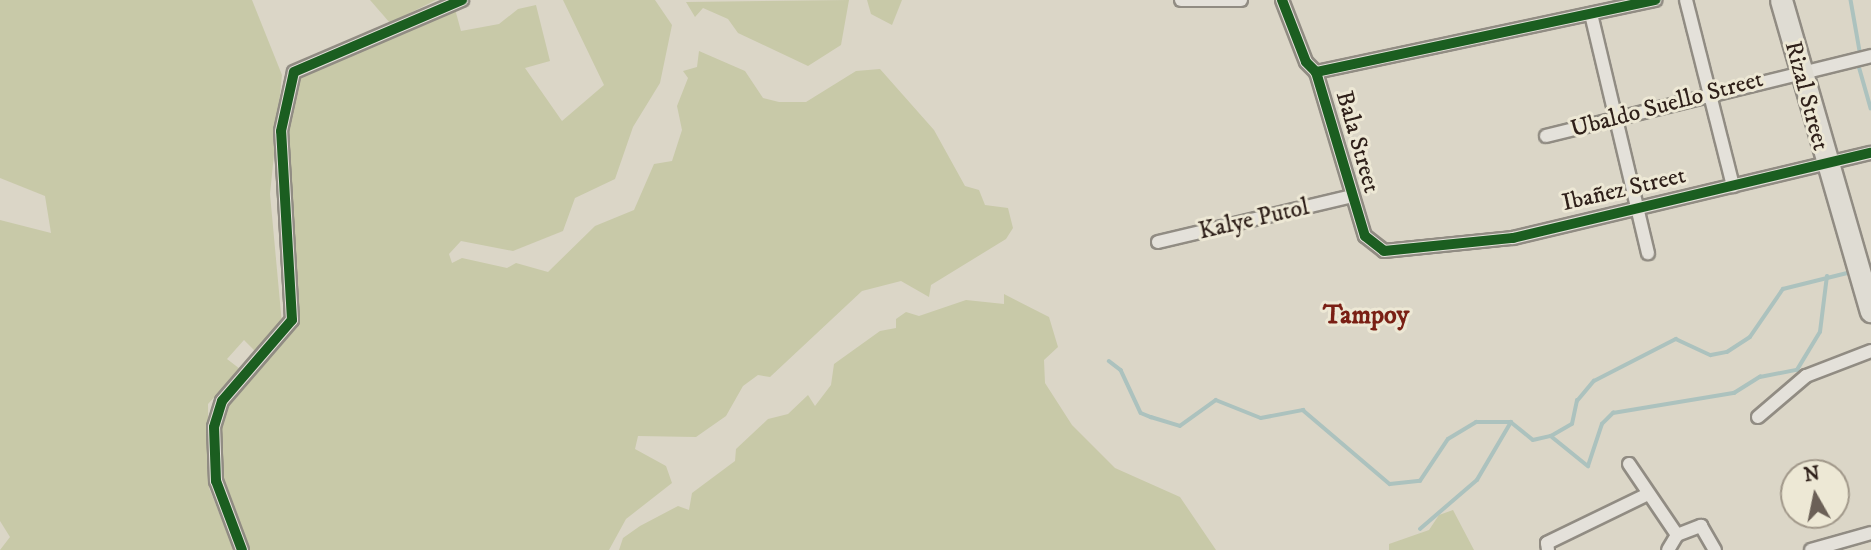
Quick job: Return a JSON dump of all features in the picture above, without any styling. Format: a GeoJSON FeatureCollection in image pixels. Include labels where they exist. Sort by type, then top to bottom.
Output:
{"type":"FeatureCollection","features":[{"type":"Feature","properties":{"kind":"main road","name":"Rizal Street"},"geometry":{"type":"LineString","coordinates":[[1781,0],[1824,163],[1871,311]]}},
{"type":"Feature","properties":{"kind":"street"},"geometry":{"type":"LineString","coordinates":[[242,550],[216,481],[214,427],[222,401],[292,320],[281,131],[294,72],[462,0]]}},
{"type":"Feature","properties":{"kind":"street"},"geometry":{"type":"LineString","coordinates":[[1181,0],[1241,0]]}},
{"type":"Feature","properties":{"kind":"street","name":"Bala Street"},"geometry":{"type":"LineString","coordinates":[[1282,0],[1306,62],[1316,72],[1349,197],[1365,236],[1384,251]]}},
{"type":"Feature","properties":{"kind":"street"},"geometry":{"type":"LineString","coordinates":[[1316,72],[1655,0]]}},
{"type":"Feature","properties":{"kind":"street"},"geometry":{"type":"LineString","coordinates":[[1686,0],[1734,186]]}},
{"type":"Feature","properties":{"kind":"street"},"geometry":{"type":"LineString","coordinates":[[1591,14],[1618,118],[1648,253]]}},
{"type":"Feature","properties":{"kind":"street","name":"Ubaldo Suello Street"},"geometry":{"type":"LineString","coordinates":[[1546,136],[1711,92],[1871,56]]}},
{"type":"Feature","properties":{"kind":"street","name":"Ibañez Street"},"geometry":{"type":"LineString","coordinates":[[1384,251],[1513,238],[1871,153]]}},
{"type":"Feature","properties":{"kind":"street","name":"Kalye Putol"},"geometry":{"type":"LineString","coordinates":[[1158,242],[1349,197]]}},
{"type":"Feature","properties":{"kind":"street"},"geometry":{"type":"LineString","coordinates":[[1758,417],[1806,376],[1871,351]]}},
{"type":"Feature","properties":{"kind":"street"},"geometry":{"type":"LineString","coordinates":[[1629,464],[1677,536]]}},
{"type":"Feature","properties":{"kind":"street"},"geometry":{"type":"LineString","coordinates":[[1548,550],[1547,542],[1648,494]]}},
{"type":"Feature","properties":{"kind":"street"},"geometry":{"type":"LineString","coordinates":[[1668,550],[1677,536],[1701,526],[1715,550]]}},
{"type":"Feature","properties":{"kind":"street"},"geometry":{"type":"LineString","coordinates":[[1811,550],[1871,533]]}},
{"type":"Feature","properties":{"kind":"green space"},"geometry":{"type":"Polygon","coordinates":[[[0,0],[252,0],[282,75],[270,194],[282,324],[255,351],[244,340],[227,359],[240,369],[208,404],[209,488],[234,550],[0,550],[10,537],[0,521],[0,220],[51,233],[45,196],[0,178],[0,0]]]}},
{"type":"Feature","properties":{"kind":"green space"},"geometry":{"type":"Polygon","coordinates":[[[370,0],[436,0],[390,23],[370,0]]]}},
{"type":"Feature","properties":{"kind":"green space"},"geometry":{"type":"Polygon","coordinates":[[[563,0],[655,0],[672,25],[660,83],[633,127],[615,179],[575,198],[563,231],[513,251],[461,241],[449,254],[452,263],[462,258],[507,268],[516,263],[548,272],[595,226],[634,210],[654,164],[672,161],[682,130],[677,106],[688,78],[683,71],[697,67],[699,51],[745,71],[763,98],[779,102],[806,102],[856,71],[880,69],[934,130],[965,186],[979,190],[985,205],[1008,208],[1013,228],[1006,239],[931,285],[929,297],[901,281],[862,291],[770,377],[758,375],[743,386],[726,416],[696,437],[638,436],[635,449],[666,466],[672,483],[626,519],[609,550],[245,550],[220,467],[218,437],[228,401],[295,320],[288,141],[296,80],[455,9],[461,31],[499,24],[518,9],[536,5],[550,61],[525,68],[562,121],[604,85],[563,0]]]}},
{"type":"Feature","properties":{"kind":"green space"},"geometry":{"type":"Polygon","coordinates":[[[849,0],[841,45],[808,66],[738,33],[728,19],[703,8],[695,17],[686,2],[849,0]]]}},
{"type":"Feature","properties":{"kind":"green space"},"geometry":{"type":"Polygon","coordinates":[[[867,0],[902,0],[892,25],[871,14],[867,0]]]}},
{"type":"Feature","properties":{"kind":"green space"},"geometry":{"type":"Polygon","coordinates":[[[1004,294],[1049,317],[1058,347],[1044,360],[1045,383],[1072,425],[1115,468],[1180,497],[1216,550],[619,550],[623,538],[640,526],[678,506],[689,510],[692,493],[735,461],[736,449],[768,419],[788,414],[808,395],[815,406],[831,385],[834,364],[880,331],[896,328],[896,319],[906,312],[919,316],[966,300],[1004,304],[1004,294]]]}},
{"type":"Feature","properties":{"kind":"green space"},"geometry":{"type":"Polygon","coordinates":[[[1453,510],[1474,550],[1389,550],[1389,544],[1429,530],[1439,515],[1453,510]]]}},
{"type":"Feature","properties":{"kind":"waterway"},"geometry":{"type":"LineString","coordinates":[[1851,0],[1860,51]]}},
{"type":"Feature","properties":{"kind":"waterway"},"geometry":{"type":"LineString","coordinates":[[1859,66],[1871,108]]}},
{"type":"Feature","properties":{"kind":"waterway"},"geometry":{"type":"LineString","coordinates":[[1551,436],[1572,424],[1577,401],[1594,381],[1676,339],[1711,355],[1727,352],[1750,337],[1783,289],[1851,272]]}},
{"type":"Feature","properties":{"kind":"waterway"},"geometry":{"type":"LineString","coordinates":[[1420,529],[1477,480],[1511,422],[1533,440],[1551,436],[1588,466],[1602,424],[1613,413],[1734,393],[1760,377],[1797,370],[1820,332],[1827,276]]}},
{"type":"Feature","properties":{"kind":"waterway"},"geometry":{"type":"LineString","coordinates":[[1109,361],[1121,370],[1141,413],[1180,426],[1216,400],[1261,418],[1303,410],[1390,484],[1420,481],[1448,439],[1476,422],[1511,422]]}},
{"type":"Feature","properties":{"kind":"cycle path"},"geometry":{"type":"LineString","coordinates":[[242,550],[216,481],[214,427],[222,401],[292,320],[281,131],[294,72],[462,0]]}},
{"type":"Feature","properties":{"kind":"cycle path"},"geometry":{"type":"LineString","coordinates":[[1282,0],[1306,62],[1316,72],[1365,236],[1384,251],[1513,238],[1871,153]]}},
{"type":"Feature","properties":{"kind":"cycle path"},"geometry":{"type":"LineString","coordinates":[[1316,72],[1655,0]]}},
{"type":"Feature","properties":{"kind":"district","name":"Tampoy"},"geometry":{"type":"Point","coordinates":[1366,316]}}]}
